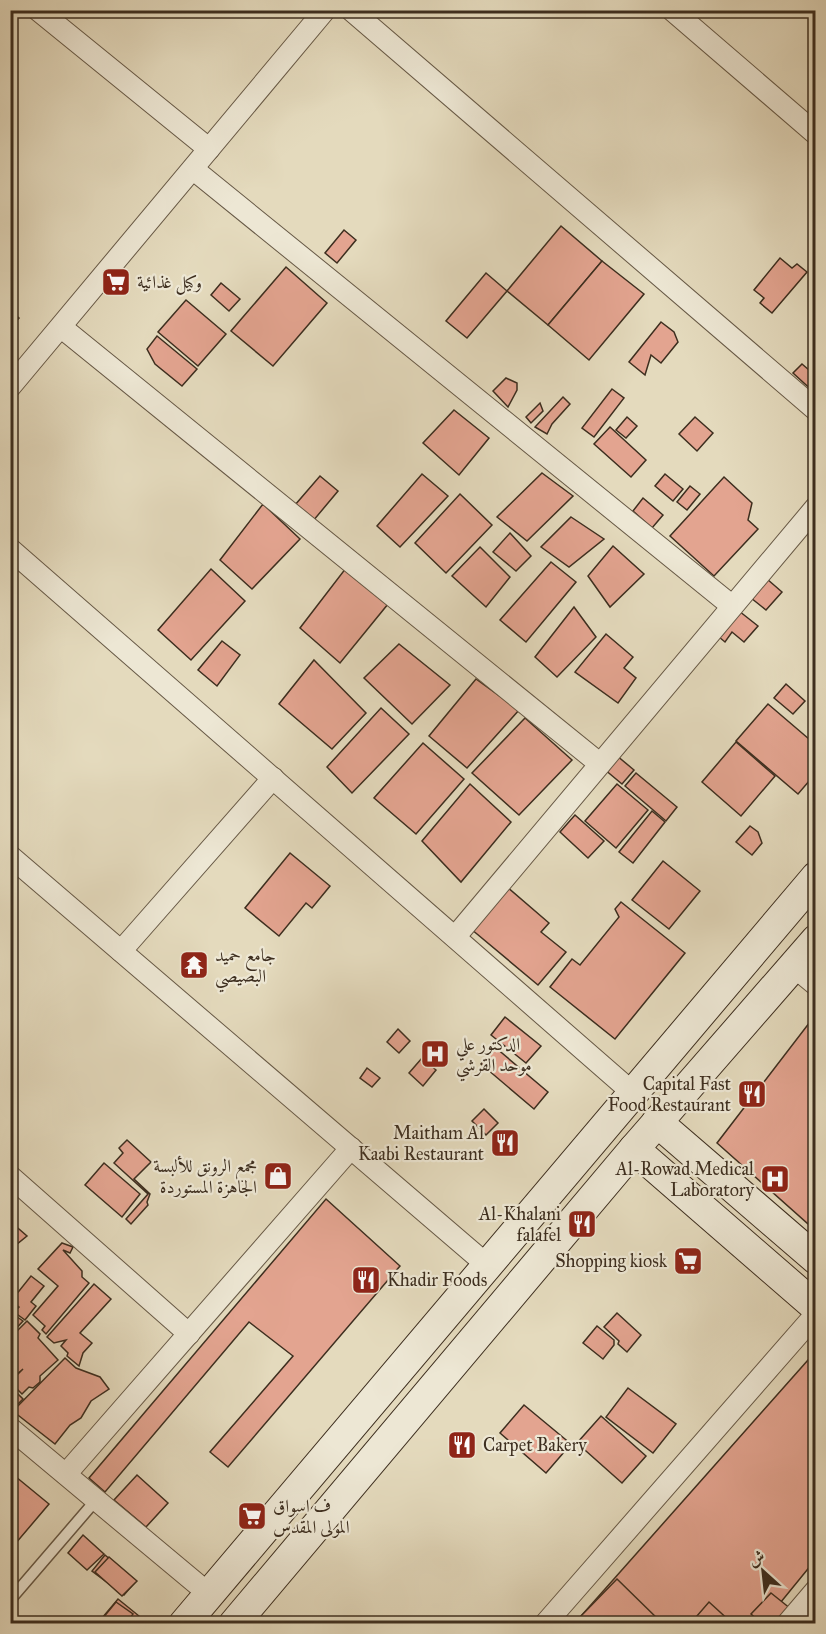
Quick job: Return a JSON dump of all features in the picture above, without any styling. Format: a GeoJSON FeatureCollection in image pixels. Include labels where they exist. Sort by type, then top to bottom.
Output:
{"type":"FeatureCollection","features":[{"type":"Feature","properties":{"kind":"main road"},"geometry":{"type":"LineString","coordinates":[[184,1623],[816,877]]}},
{"type":"Feature","properties":{"kind":"main road"},"geometry":{"type":"LineString","coordinates":[[242,1621],[634,1149],[816,940]]}},
{"type":"Feature","properties":{"kind":"main road"},"geometry":{"type":"LineString","coordinates":[[657,1122],[816,1259]]}},
{"type":"Feature","properties":{"kind":"main road"},"geometry":{"type":"LineString","coordinates":[[634,1149],[816,1307]]}},
{"type":"Feature","properties":{"kind":"street"},"geometry":{"type":"LineString","coordinates":[[38,10],[209,149]]}},
{"type":"Feature","properties":{"kind":"street"},"geometry":{"type":"LineString","coordinates":[[10,387],[325,10]]}},
{"type":"Feature","properties":{"kind":"street"},"geometry":{"type":"LineString","coordinates":[[351,10],[816,410]]}},
{"type":"Feature","properties":{"kind":"street"},"geometry":{"type":"LineString","coordinates":[[672,10],[816,134]]}},
{"type":"Feature","properties":{"kind":"street"},"geometry":{"type":"LineString","coordinates":[[193,169],[732,606]]}},
{"type":"Feature","properties":{"kind":"street"},"geometry":{"type":"LineString","coordinates":[[61,327],[600,764]]}},
{"type":"Feature","properties":{"kind":"street"},"geometry":{"type":"LineString","coordinates":[[455,937],[816,507]]}},
{"type":"Feature","properties":{"kind":"street"},"geometry":{"type":"LineString","coordinates":[[10,549],[633,1093]]}},
{"type":"Feature","properties":{"kind":"street"},"geometry":{"type":"LineString","coordinates":[[121,951],[273,778]]}},
{"type":"Feature","properties":{"kind":"street"},"geometry":{"type":"LineString","coordinates":[[10,856],[487,1265]]}},
{"type":"Feature","properties":{"kind":"street"},"geometry":{"type":"LineString","coordinates":[[793,966],[816,985]]}},
{"type":"Feature","properties":{"kind":"street"},"geometry":{"type":"LineString","coordinates":[[66,1474],[351,1148]]}},
{"type":"Feature","properties":{"kind":"street"},"geometry":{"type":"LineString","coordinates":[[10,1176],[189,1334]]}},
{"type":"Feature","properties":{"kind":"street"},"geometry":{"type":"LineString","coordinates":[[545,1623],[816,1314]]}},
{"type":"Feature","properties":{"kind":"street"},"geometry":{"type":"LineString","coordinates":[[10,1428],[208,1594]]}},
{"type":"Feature","properties":{"kind":"street"},"geometry":{"type":"LineString","coordinates":[[787,1623],[816,1590]]}},
{"type":"Feature","properties":{"kind":"lane"},"geometry":{"type":"LineString","coordinates":[[10,1600],[96,1500]]}},
{"type":"Feature","properties":{"kind":"building"},"geometry":{"type":"Polygon","coordinates":[[[561,226],[602,261],[548,325],[507,291],[561,226]]]}},
{"type":"Feature","properties":{"kind":"building"},"geometry":{"type":"Polygon","coordinates":[[[344,230],[356,240],[337,263],[325,253],[344,230]]]}},
{"type":"Feature","properties":{"kind":"building"},"geometry":{"type":"Polygon","coordinates":[[[780,258],[792,268],[797,264],[807,272],[772,313],[760,303],[764,298],[754,290],[780,258]]]}},
{"type":"Feature","properties":{"kind":"building"},"geometry":{"type":"Polygon","coordinates":[[[602,261],[644,294],[589,360],[548,325],[602,261]]]}},
{"type":"Feature","properties":{"kind":"building"},"geometry":{"type":"Polygon","coordinates":[[[286,267],[327,303],[273,366],[231,331],[286,267]]]}},
{"type":"Feature","properties":{"kind":"building"},"geometry":{"type":"Polygon","coordinates":[[[486,273],[507,291],[467,338],[446,321],[486,273]]]}},
{"type":"Feature","properties":{"kind":"building"},"geometry":{"type":"Polygon","coordinates":[[[221,283],[240,299],[229,311],[211,295],[221,283]]]}},
{"type":"Feature","properties":{"kind":"building"},"geometry":{"type":"Polygon","coordinates":[[[186,300],[226,334],[198,366],[158,332],[186,300]]]}},
{"type":"Feature","properties":{"kind":"building"},"geometry":{"type":"Polygon","coordinates":[[[10,310],[19,318],[10,328],[10,310]]]}},
{"type":"Feature","properties":{"kind":"building"},"geometry":{"type":"Polygon","coordinates":[[[661,322],[674,332],[678,342],[661,363],[651,355],[645,375],[629,362],[661,322]]]}},
{"type":"Feature","properties":{"kind":"building"},"geometry":{"type":"Polygon","coordinates":[[[157,336],[197,369],[182,386],[155,364],[147,349],[157,336]]]}},
{"type":"Feature","properties":{"kind":"building"},"geometry":{"type":"Polygon","coordinates":[[[802,364],[816,376],[816,394],[793,373],[802,364]]]}},
{"type":"Feature","properties":{"kind":"building"},"geometry":{"type":"Polygon","coordinates":[[[506,378],[517,383],[517,390],[508,407],[493,391],[506,378]]]}},
{"type":"Feature","properties":{"kind":"building"},"geometry":{"type":"Polygon","coordinates":[[[612,389],[624,398],[594,437],[582,428],[612,389]]]}},
{"type":"Feature","properties":{"kind":"building"},"geometry":{"type":"Polygon","coordinates":[[[563,397],[570,404],[552,424],[547,434],[535,427],[563,397]]]}},
{"type":"Feature","properties":{"kind":"building"},"geometry":{"type":"Polygon","coordinates":[[[540,403],[543,411],[531,423],[526,417],[540,403]]]}},
{"type":"Feature","properties":{"kind":"building"},"geometry":{"type":"Polygon","coordinates":[[[454,410],[489,438],[459,475],[423,443],[454,410]]]}},
{"type":"Feature","properties":{"kind":"building"},"geometry":{"type":"Polygon","coordinates":[[[627,417],[637,426],[626,438],[616,430],[627,417]]]}},
{"type":"Feature","properties":{"kind":"building"},"geometry":{"type":"Polygon","coordinates":[[[695,417],[713,433],[697,451],[679,434],[695,417]]]}},
{"type":"Feature","properties":{"kind":"building"},"geometry":{"type":"Polygon","coordinates":[[[610,427],[646,460],[631,477],[594,444],[610,427]]]}},
{"type":"Feature","properties":{"kind":"building"},"geometry":{"type":"Polygon","coordinates":[[[542,473],[573,496],[527,541],[497,517],[542,473]]]}},
{"type":"Feature","properties":{"kind":"building"},"geometry":{"type":"Polygon","coordinates":[[[422,474],[448,496],[400,547],[377,526],[422,474]]]}},
{"type":"Feature","properties":{"kind":"building"},"geometry":{"type":"Polygon","coordinates":[[[665,474],[683,489],[673,501],[655,486],[665,474]]]}},
{"type":"Feature","properties":{"kind":"building"},"geometry":{"type":"Polygon","coordinates":[[[320,476],[338,491],[313,521],[295,505],[320,476]]]}},
{"type":"Feature","properties":{"kind":"building"},"geometry":{"type":"Polygon","coordinates":[[[724,477],[752,503],[748,520],[758,529],[714,576],[670,536],[724,477]]]}},
{"type":"Feature","properties":{"kind":"building"},"geometry":{"type":"Polygon","coordinates":[[[690,486],[700,494],[687,510],[677,502],[690,486]]]}},
{"type":"Feature","properties":{"kind":"building"},"geometry":{"type":"Polygon","coordinates":[[[460,494],[492,525],[446,573],[415,543],[460,494]]]}},
{"type":"Feature","properties":{"kind":"building"},"geometry":{"type":"Polygon","coordinates":[[[643,498],[663,515],[652,528],[633,511],[643,498]]]}},
{"type":"Feature","properties":{"kind":"building"},"geometry":{"type":"Polygon","coordinates":[[[263,504],[300,539],[252,589],[220,560],[263,504]]]}},
{"type":"Feature","properties":{"kind":"building"},"geometry":{"type":"Polygon","coordinates":[[[571,517],[604,539],[569,567],[541,547],[571,517]]]}},
{"type":"Feature","properties":{"kind":"building"},"geometry":{"type":"Polygon","coordinates":[[[510,533],[531,556],[516,571],[493,552],[510,533]]]}},
{"type":"Feature","properties":{"kind":"building"},"geometry":{"type":"Polygon","coordinates":[[[613,546],[644,574],[610,607],[588,576],[613,546]]]}},
{"type":"Feature","properties":{"kind":"building"},"geometry":{"type":"Polygon","coordinates":[[[480,547],[510,577],[486,607],[452,576],[480,547]]]}},
{"type":"Feature","properties":{"kind":"building"},"geometry":{"type":"Polygon","coordinates":[[[551,562],[576,582],[526,642],[500,620],[551,562]]]}},
{"type":"Feature","properties":{"kind":"building"},"geometry":{"type":"Polygon","coordinates":[[[346,568],[388,604],[340,663],[300,628],[346,568]]]}},
{"type":"Feature","properties":{"kind":"building"},"geometry":{"type":"Polygon","coordinates":[[[211,569],[245,601],[191,660],[158,630],[211,569]]]}},
{"type":"Feature","properties":{"kind":"building"},"geometry":{"type":"Polygon","coordinates":[[[767,579],[782,592],[766,610],[751,598],[767,579]]]}},
{"type":"Feature","properties":{"kind":"building"},"geometry":{"type":"Polygon","coordinates":[[[574,607],[596,637],[557,677],[535,657],[574,607]]]}},
{"type":"Feature","properties":{"kind":"building"},"geometry":{"type":"Polygon","coordinates":[[[739,611],[758,626],[744,642],[732,632],[725,642],[719,637],[739,611]]]}},
{"type":"Feature","properties":{"kind":"building"},"geometry":{"type":"Polygon","coordinates":[[[606,634],[633,657],[624,668],[636,678],[618,703],[575,672],[606,634]]]}},
{"type":"Feature","properties":{"kind":"building"},"geometry":{"type":"Polygon","coordinates":[[[222,641],[240,655],[217,686],[198,670],[222,641]]]}},
{"type":"Feature","properties":{"kind":"building"},"geometry":{"type":"Polygon","coordinates":[[[399,644],[450,685],[412,724],[364,678],[399,644]]]}},
{"type":"Feature","properties":{"kind":"building"},"geometry":{"type":"Polygon","coordinates":[[[314,660],[366,713],[332,749],[279,704],[314,660]]]}},
{"type":"Feature","properties":{"kind":"building"},"geometry":{"type":"Polygon","coordinates":[[[476,679],[519,710],[467,768],[429,736],[476,679]]]}},
{"type":"Feature","properties":{"kind":"building"},"geometry":{"type":"Polygon","coordinates":[[[786,684],[805,701],[793,714],[774,698],[786,684]]]}},
{"type":"Feature","properties":{"kind":"building"},"geometry":{"type":"Polygon","coordinates":[[[768,704],[816,745],[816,773],[798,794],[736,741],[768,704]]]}},
{"type":"Feature","properties":{"kind":"building"},"geometry":{"type":"Polygon","coordinates":[[[381,708],[409,734],[352,793],[327,767],[381,708]]]}},
{"type":"Feature","properties":{"kind":"building"},"geometry":{"type":"Polygon","coordinates":[[[525,718],[572,760],[519,815],[472,773],[525,718]]]}},
{"type":"Feature","properties":{"kind":"building"},"geometry":{"type":"Polygon","coordinates":[[[736,742],[775,776],[741,816],[702,782],[736,742]]]}},
{"type":"Feature","properties":{"kind":"building"},"geometry":{"type":"Polygon","coordinates":[[[423,743],[464,779],[416,834],[374,798],[423,743]]]}},
{"type":"Feature","properties":{"kind":"building"},"geometry":{"type":"Polygon","coordinates":[[[616,755],[634,770],[622,784],[604,769],[616,755]]]}},
{"type":"Feature","properties":{"kind":"building"},"geometry":{"type":"Polygon","coordinates":[[[636,773],[677,807],[666,821],[625,786],[636,773]]]}},
{"type":"Feature","properties":{"kind":"building"},"geometry":{"type":"Polygon","coordinates":[[[470,784],[511,822],[461,882],[422,841],[470,784]]]}},
{"type":"Feature","properties":{"kind":"building"},"geometry":{"type":"Polygon","coordinates":[[[617,784],[648,810],[616,848],[585,821],[617,784]]]}},
{"type":"Feature","properties":{"kind":"building"},"geometry":{"type":"Polygon","coordinates":[[[652,811],[665,822],[633,863],[619,852],[652,811]]]}},
{"type":"Feature","properties":{"kind":"building"},"geometry":{"type":"Polygon","coordinates":[[[575,815],[604,841],[588,858],[560,832],[575,815]]]}},
{"type":"Feature","properties":{"kind":"building"},"geometry":{"type":"Polygon","coordinates":[[[750,826],[758,832],[762,843],[752,855],[736,842],[750,826]]]}},
{"type":"Feature","properties":{"kind":"building"},"geometry":{"type":"Polygon","coordinates":[[[290,853],[330,886],[312,908],[306,903],[279,936],[245,908],[290,853]]]}},
{"type":"Feature","properties":{"kind":"building"},"geometry":{"type":"Polygon","coordinates":[[[663,861],[700,891],[669,929],[632,900],[663,861]]]}},
{"type":"Feature","properties":{"kind":"building"},"geometry":{"type":"Polygon","coordinates":[[[507,887],[549,923],[541,932],[566,952],[538,985],[471,929],[507,887]]]}},
{"type":"Feature","properties":{"kind":"building"},"geometry":{"type":"Polygon","coordinates":[[[621,902],[685,953],[615,1039],[550,987],[572,959],[580,965],[619,917],[615,909],[621,902]]]}},
{"type":"Feature","properties":{"kind":"building"},"geometry":{"type":"Polygon","coordinates":[[[505,1017],[541,1046],[526,1063],[491,1035],[505,1017]]]}},
{"type":"Feature","properties":{"kind":"building"},"geometry":{"type":"Polygon","coordinates":[[[813,1018],[816,1020],[816,1231],[717,1143],[813,1018]]]}},
{"type":"Feature","properties":{"kind":"building"},"geometry":{"type":"Polygon","coordinates":[[[398,1029],[410,1041],[399,1053],[387,1042],[398,1029]]]}},
{"type":"Feature","properties":{"kind":"building"},"geometry":{"type":"Polygon","coordinates":[[[496,1048],[548,1092],[534,1109],[481,1064],[496,1048]]]}},
{"type":"Feature","properties":{"kind":"building"},"geometry":{"type":"Polygon","coordinates":[[[422,1058],[436,1070],[423,1086],[409,1073],[422,1058]]]}},
{"type":"Feature","properties":{"kind":"building"},"geometry":{"type":"Polygon","coordinates":[[[367,1068],[380,1078],[372,1087],[360,1078],[367,1068]]]}},
{"type":"Feature","properties":{"kind":"building"},"geometry":{"type":"Polygon","coordinates":[[[484,1109],[498,1123],[486,1135],[472,1121],[484,1109]]]}},
{"type":"Feature","properties":{"kind":"building"},"geometry":{"type":"Polygon","coordinates":[[[127,1140],[151,1162],[134,1179],[150,1194],[148,1205],[131,1224],[126,1219],[148,1194],[114,1163],[123,1153],[119,1148],[127,1140]]]}},
{"type":"Feature","properties":{"kind":"building"},"geometry":{"type":"Polygon","coordinates":[[[104,1163],[140,1194],[122,1217],[85,1185],[104,1163]]]}},
{"type":"Feature","properties":{"kind":"building"},"geometry":{"type":"Polygon","coordinates":[[[326,1199],[400,1266],[228,1467],[210,1452],[293,1356],[249,1322],[105,1492],[89,1478],[326,1199]]]}},
{"type":"Feature","properties":{"kind":"building"},"geometry":{"type":"Polygon","coordinates":[[[12,1223],[27,1236],[16,1245],[17,1252],[10,1261],[10,1224],[12,1223]]]}},
{"type":"Feature","properties":{"kind":"building"},"geometry":{"type":"Polygon","coordinates":[[[62,1243],[73,1247],[70,1253],[63,1250],[82,1271],[82,1277],[89,1283],[46,1334],[42,1330],[45,1326],[33,1315],[58,1286],[38,1269],[62,1243]]]}},
{"type":"Feature","properties":{"kind":"building"},"geometry":{"type":"Polygon","coordinates":[[[31,1276],[44,1286],[31,1302],[36,1306],[25,1320],[14,1312],[19,1307],[11,1301],[31,1276]]]}},
{"type":"Feature","properties":{"kind":"building"},"geometry":{"type":"Polygon","coordinates":[[[94,1284],[111,1299],[80,1333],[92,1343],[83,1353],[79,1366],[67,1356],[68,1353],[61,1346],[66,1340],[54,1343],[47,1337],[94,1284]]]}},
{"type":"Feature","properties":{"kind":"building"},"geometry":{"type":"Polygon","coordinates":[[[10,1312],[23,1321],[10,1335],[10,1312]]]}},
{"type":"Feature","properties":{"kind":"building"},"geometry":{"type":"Polygon","coordinates":[[[617,1313],[641,1335],[627,1352],[604,1327],[617,1313]]]}},
{"type":"Feature","properties":{"kind":"building"},"geometry":{"type":"Polygon","coordinates":[[[27,1321],[40,1334],[38,1338],[58,1360],[40,1376],[40,1382],[33,1388],[29,1387],[22,1394],[10,1382],[23,1369],[10,1380],[10,1338],[27,1321]]]}},
{"type":"Feature","properties":{"kind":"building"},"geometry":{"type":"Polygon","coordinates":[[[597,1326],[614,1340],[614,1345],[603,1359],[583,1343],[597,1326]]]}},
{"type":"Feature","properties":{"kind":"building"},"geometry":{"type":"Polygon","coordinates":[[[816,1351],[816,1559],[763,1624],[574,1624],[816,1351]]]}},
{"type":"Feature","properties":{"kind":"building"},"geometry":{"type":"Polygon","coordinates":[[[65,1358],[76,1368],[100,1377],[109,1389],[91,1401],[81,1418],[70,1425],[55,1444],[14,1412],[11,1413],[65,1358]]]}},
{"type":"Feature","properties":{"kind":"building"},"geometry":{"type":"Polygon","coordinates":[[[10,1386],[23,1399],[10,1412],[10,1386]]]}},
{"type":"Feature","properties":{"kind":"building"},"geometry":{"type":"Polygon","coordinates":[[[628,1388],[676,1424],[653,1453],[606,1417],[628,1388]]]}},
{"type":"Feature","properties":{"kind":"building"},"geometry":{"type":"Polygon","coordinates":[[[524,1405],[571,1444],[546,1473],[500,1433],[524,1405]]]}},
{"type":"Feature","properties":{"kind":"building"},"geometry":{"type":"Polygon","coordinates":[[[601,1416],[646,1456],[622,1483],[577,1443],[601,1416]]]}},
{"type":"Feature","properties":{"kind":"building"},"geometry":{"type":"Polygon","coordinates":[[[10,1472],[49,1504],[10,1550],[10,1472]]]}},
{"type":"Feature","properties":{"kind":"building"},"geometry":{"type":"Polygon","coordinates":[[[137,1475],[168,1503],[146,1527],[114,1500],[137,1475]]]}},
{"type":"Feature","properties":{"kind":"building"},"geometry":{"type":"Polygon","coordinates":[[[83,1535],[104,1554],[87,1570],[68,1553],[83,1535]]]}},
{"type":"Feature","properties":{"kind":"building"},"geometry":{"type":"Polygon","coordinates":[[[105,1555],[136,1581],[124,1595],[92,1571],[105,1555]]]}},
{"type":"Feature","properties":{"kind":"building"},"geometry":{"type":"Polygon","coordinates":[[[109,1557],[137,1581],[122,1596],[95,1572],[109,1557]]]}},
{"type":"Feature","properties":{"kind":"building"},"geometry":{"type":"Polygon","coordinates":[[[617,1579],[663,1624],[589,1624],[581,1616],[617,1579]]]}},
{"type":"Feature","properties":{"kind":"building"},"geometry":{"type":"Polygon","coordinates":[[[771,1593],[791,1609],[778,1624],[762,1624],[751,1614],[771,1593]]]}},
{"type":"Feature","properties":{"kind":"building"},"geometry":{"type":"Polygon","coordinates":[[[118,1599],[139,1616],[132,1624],[97,1624],[118,1599]]]}},
{"type":"Feature","properties":{"kind":"building"},"geometry":{"type":"Polygon","coordinates":[[[116,1602],[133,1614],[126,1624],[98,1624],[116,1602]]]}},
{"type":"Feature","properties":{"kind":"building"},"geometry":{"type":"Polygon","coordinates":[[[709,1602],[732,1623],[690,1624],[709,1602]]]}},
{"type":"Feature","properties":{"kind":"place","name":"وكيل غذائية"},"geometry":{"type":"Point","coordinates":[116,282]}},
{"type":"Feature","properties":{"kind":"place","name":"جامع حميد البصيصي"},"geometry":{"type":"Point","coordinates":[194,965]}},
{"type":"Feature","properties":{"kind":"place","name":"الدكتور علي موحد القرشي"},"geometry":{"type":"Point","coordinates":[435,1054]}},
{"type":"Feature","properties":{"kind":"place","name":"Capital Fast Food Restaurant"},"geometry":{"type":"Point","coordinates":[752,1094]}},
{"type":"Feature","properties":{"kind":"place","name":"Maitham Al Kaabi Restaurant"},"geometry":{"type":"Point","coordinates":[505,1143]}},
{"type":"Feature","properties":{"kind":"place","name":"مجمع الرونق للألبسة الجاهزة المستوردة"},"geometry":{"type":"Point","coordinates":[278,1176]}},
{"type":"Feature","properties":{"kind":"place","name":"Al-Rowad Medical Laboratory"},"geometry":{"type":"Point","coordinates":[775,1179]}},
{"type":"Feature","properties":{"kind":"place","name":"Al-Khalani falafel"},"geometry":{"type":"Point","coordinates":[582,1224]}},
{"type":"Feature","properties":{"kind":"place","name":"Shopping kiosk"},"geometry":{"type":"Point","coordinates":[688,1261]}},
{"type":"Feature","properties":{"kind":"place","name":"Khadir Foods"},"geometry":{"type":"Point","coordinates":[366,1280]}},
{"type":"Feature","properties":{"kind":"place","name":"Carpet Bakery"},"geometry":{"type":"Point","coordinates":[462,1445]}},
{"type":"Feature","properties":{"kind":"place","name":"ف اسواق المولى المقدس"},"geometry":{"type":"Point","coordinates":[252,1516]}}]}
